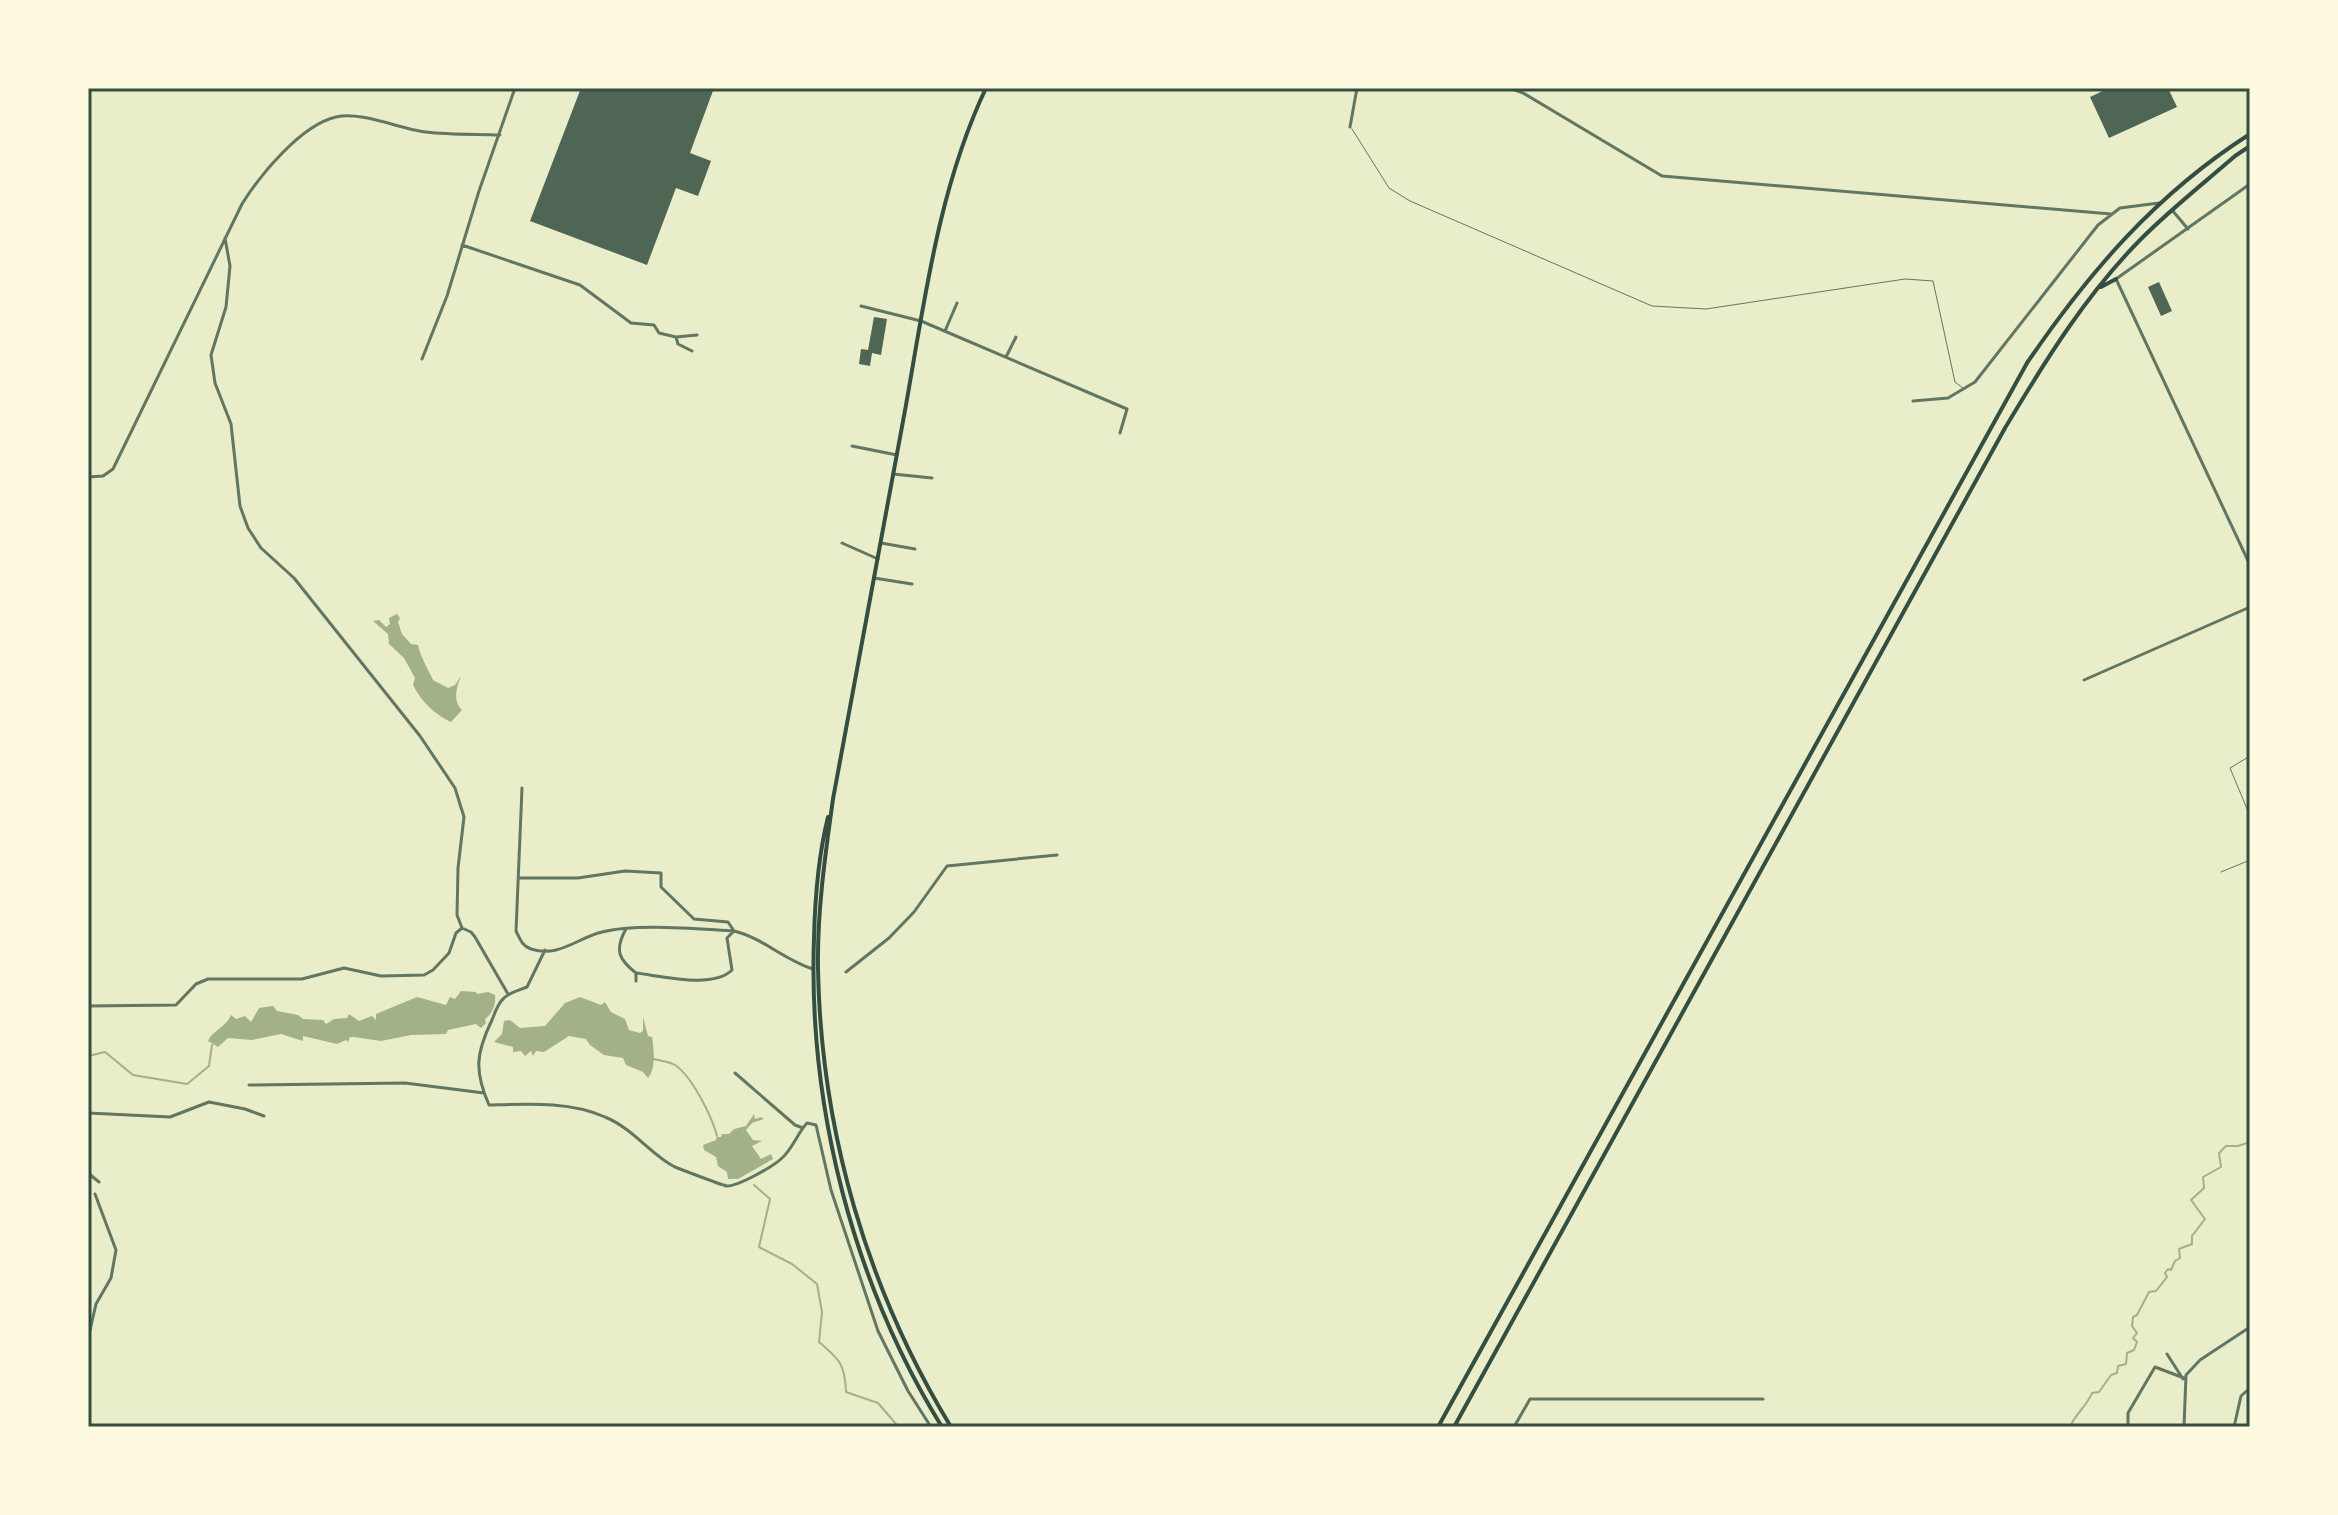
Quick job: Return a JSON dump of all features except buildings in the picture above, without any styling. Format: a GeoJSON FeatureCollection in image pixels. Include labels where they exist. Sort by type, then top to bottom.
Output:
{"type":"FeatureCollection","features":[{"type":"Feature","properties":{"kind":"main road"},"geometry":{"type":"LineString","coordinates":[[942,1427],[894,1338],[858,1245],[830,1136],[822,1089],[813,969],[818,867],[921,321],[956,161],[986,88]]}},
{"type":"Feature","properties":{"kind":"main road"},"geometry":{"type":"LineString","coordinates":[[1438,1427],[2013,387],[2051,327],[2128,232],[2159,203],[2250,134]]}},
{"type":"Feature","properties":{"kind":"main road"},"geometry":{"type":"LineString","coordinates":[[1454,1427],[2005,428],[2053,351],[2099,288],[2140,240],[2250,146]]}},
{"type":"Feature","properties":{"kind":"main road"},"geometry":{"type":"LineString","coordinates":[[2099,288],[2116,279]]}},
{"type":"Feature","properties":{"kind":"main road"},"geometry":{"type":"LineString","coordinates":[[833,799],[823,868],[818,967],[824,1063],[836,1136],[861,1232],[887,1302],[906,1347],[951,1427]]}},
{"type":"Feature","properties":{"kind":"street"},"geometry":{"type":"LineString","coordinates":[[422,359],[447,296],[515,88]]}},
{"type":"Feature","properties":{"kind":"street"},"geometry":{"type":"LineString","coordinates":[[1350,127],[1357,88]]}},
{"type":"Feature","properties":{"kind":"street"},"geometry":{"type":"LineString","coordinates":[[1510,88],[1662,176],[2111,214]]}},
{"type":"Feature","properties":{"kind":"street"},"geometry":{"type":"LineString","coordinates":[[88,477],[103,476],[113,469],[242,204],[270,166],[321,123],[337,116],[354,117],[426,132],[500,135]]}},
{"type":"Feature","properties":{"kind":"street"},"geometry":{"type":"LineString","coordinates":[[2250,184],[2116,279],[2250,565]]}},
{"type":"Feature","properties":{"kind":"street"},"geometry":{"type":"LineString","coordinates":[[1913,401],[1948,398],[1975,382],[2098,225],[2120,208],[2159,203]]}},
{"type":"Feature","properties":{"kind":"street"},"geometry":{"type":"LineString","coordinates":[[2172,210],[2188,229]]}},
{"type":"Feature","properties":{"kind":"street"},"geometry":{"type":"LineString","coordinates":[[225,238],[230,266],[226,307],[211,355],[215,383],[231,424],[240,506],[248,528],[261,548],[294,578],[420,736],[455,788],[464,817],[457,915],[462,928],[475,937],[508,994]]}},
{"type":"Feature","properties":{"kind":"street"},"geometry":{"type":"LineString","coordinates":[[462,245],[565,279],[593,292],[631,323],[654,325],[659,333],[676,337],[697,335]]}},
{"type":"Feature","properties":{"kind":"street"},"geometry":{"type":"LineString","coordinates":[[945,331],[957,303]]}},
{"type":"Feature","properties":{"kind":"street"},"geometry":{"type":"LineString","coordinates":[[861,306],[921,321],[1127,409],[1120,433]]}},
{"type":"Feature","properties":{"kind":"street"},"geometry":{"type":"LineString","coordinates":[[676,337],[678,344],[692,351]]}},
{"type":"Feature","properties":{"kind":"street"},"geometry":{"type":"LineString","coordinates":[[1006,357],[1016,337]]}},
{"type":"Feature","properties":{"kind":"street"},"geometry":{"type":"LineString","coordinates":[[852,446],[897,455]]}},
{"type":"Feature","properties":{"kind":"street"},"geometry":{"type":"LineString","coordinates":[[893,474],[932,478]]}},
{"type":"Feature","properties":{"kind":"street"},"geometry":{"type":"LineString","coordinates":[[842,543],[878,559]]}},
{"type":"Feature","properties":{"kind":"street"},"geometry":{"type":"LineString","coordinates":[[881,543],[915,549]]}},
{"type":"Feature","properties":{"kind":"street"},"geometry":{"type":"LineString","coordinates":[[874,578],[912,584]]}},
{"type":"Feature","properties":{"kind":"street"},"geometry":{"type":"LineString","coordinates":[[2084,680],[2250,607]]}},
{"type":"Feature","properties":{"kind":"street"},"geometry":{"type":"LineString","coordinates":[[522,788],[516,931],[522,945],[532,949],[566,949],[600,932],[627,928],[734,931],[749,935],[794,962],[813,969]]}},
{"type":"Feature","properties":{"kind":"street"},"geometry":{"type":"LineString","coordinates":[[846,972],[889,938],[914,912],[947,866],[1057,855]]}},
{"type":"Feature","properties":{"kind":"street"},"geometry":{"type":"LineString","coordinates":[[518,878],[578,878],[625,871],[661,873],[661,887],[694,919],[728,922],[734,931]]}},
{"type":"Feature","properties":{"kind":"street"},"geometry":{"type":"LineString","coordinates":[[88,1006],[176,1005],[196,984],[208,979],[302,979],[344,968],[381,976],[424,975],[449,953],[456,933],[462,928]]}},
{"type":"Feature","properties":{"kind":"street"},"geometry":{"type":"LineString","coordinates":[[627,928],[621,937],[621,959],[636,973],[700,980],[725,977],[732,970],[727,938],[734,931]]}},
{"type":"Feature","properties":{"kind":"street"},"geometry":{"type":"LineString","coordinates":[[545,950],[527,987],[501,1000],[479,1049],[478,1068],[489,1105],[529,1104],[579,1109],[605,1116],[633,1132],[675,1167],[727,1186],[779,1161],[793,1146],[803,1128],[812,1122],[818,1129],[831,1190],[878,1331],[908,1391],[931,1427]]}},
{"type":"Feature","properties":{"kind":"street"},"geometry":{"type":"LineString","coordinates":[[636,973],[636,981]]}},
{"type":"Feature","properties":{"kind":"street"},"geometry":{"type":"LineString","coordinates":[[735,1073],[795,1125],[803,1128]]}},
{"type":"Feature","properties":{"kind":"street"},"geometry":{"type":"LineString","coordinates":[[249,1085],[405,1083],[484,1093]]}},
{"type":"Feature","properties":{"kind":"street"},"geometry":{"type":"LineString","coordinates":[[88,1113],[170,1117],[209,1102],[264,1116]]}},
{"type":"Feature","properties":{"kind":"street"},"geometry":{"type":"LineString","coordinates":[[88,1173],[99,1182]]}},
{"type":"Feature","properties":{"kind":"street"},"geometry":{"type":"LineString","coordinates":[[88,1339],[96,1304],[111,1278],[116,1250],[95,1194]]}},
{"type":"Feature","properties":{"kind":"street"},"geometry":{"type":"LineString","coordinates":[[2185,1377],[2200,1360],[2250,1327]]}},
{"type":"Feature","properties":{"kind":"street"},"geometry":{"type":"LineString","coordinates":[[2167,1354],[2185,1377],[2184,1427]]}},
{"type":"Feature","properties":{"kind":"street"},"geometry":{"type":"LineString","coordinates":[[2128,1427],[2128,1413],[2155,1367],[2185,1377]]}},
{"type":"Feature","properties":{"kind":"street"},"geometry":{"type":"LineString","coordinates":[[2234,1427],[2241,1396],[2250,1388]]}},
{"type":"Feature","properties":{"kind":"street"},"geometry":{"type":"LineString","coordinates":[[1514,1427],[1530,1399],[1763,1399]]}},
{"type":"Feature","properties":{"kind":"lane"},"geometry":{"type":"LineString","coordinates":[[1350,127],[1389,188],[1410,201],[1652,306],[1706,309],[1905,279],[1933,281],[1955,382],[1965,389]]}},
{"type":"Feature","properties":{"kind":"lane"},"geometry":{"type":"LineString","coordinates":[[2250,756],[2230,768],[2250,816]]}},
{"type":"Feature","properties":{"kind":"lane"},"geometry":{"type":"LineString","coordinates":[[2221,872],[2250,860]]}},
{"type":"Feature","properties":{"kind":"shaded area"},"geometry":{"type":"Polygon","coordinates":[[[397,614],[402,634],[411,644],[418,645],[433,680],[448,688],[455,685],[461,676],[456,698],[462,710],[451,722],[435,712],[421,697],[413,685],[415,678],[404,658],[389,644],[388,634],[373,621],[379,620],[386,627],[390,624],[389,618],[397,614]]]}},
{"type":"Feature","properties":{"kind":"shaded area"},"geometry":{"type":"Polygon","coordinates":[[[461,991],[495,995],[493,1008],[481,1028],[476,1024],[448,1030],[446,1034],[411,1035],[381,1041],[350,1037],[348,1042],[337,1044],[303,1036],[303,1041],[281,1034],[252,1040],[228,1038],[218,1047],[208,1041],[231,1015],[236,1019],[245,1016],[251,1022],[259,1008],[273,1006],[277,1011],[303,1019],[323,1020],[326,1024],[334,1019],[347,1018],[349,1014],[359,1021],[372,1016],[376,1020],[376,1014],[417,997],[446,1005],[450,997],[455,999],[461,991]]]}},
{"type":"Feature","properties":{"kind":"shaded area"},"geometry":{"type":"Polygon","coordinates":[[[580,997],[601,1005],[605,1002],[611,1012],[625,1019],[629,1030],[643,1031],[643,1017],[653,1047],[653,1064],[648,1078],[643,1072],[626,1065],[623,1058],[604,1055],[586,1039],[569,1036],[544,1052],[536,1051],[533,1056],[531,1051],[525,1056],[521,1051],[513,1052],[513,1047],[494,1042],[502,1034],[504,1021],[510,1020],[520,1028],[545,1026],[565,1003],[580,997]]]}},
{"type":"Feature","properties":{"kind":"shaded area"},"geometry":{"type":"Polygon","coordinates":[[[754,1114],[755,1119],[764,1119],[752,1123],[746,1130],[753,1140],[762,1141],[752,1146],[761,1159],[771,1154],[773,1159],[738,1179],[728,1179],[727,1172],[718,1166],[716,1157],[704,1150],[703,1145],[746,1126],[754,1114]]]}},
{"type":"Feature","properties":{"kind":"waterway"},"geometry":{"type":"LineString","coordinates":[[88,1056],[105,1052],[133,1075],[187,1084],[209,1066],[212,1045]]}},
{"type":"Feature","properties":{"kind":"waterway"},"geometry":{"type":"LineString","coordinates":[[651,1058],[675,1065],[688,1078],[706,1108],[717,1136]]}},
{"type":"Feature","properties":{"kind":"waterway"},"geometry":{"type":"LineString","coordinates":[[2070,1427],[2092,1393],[2099,1392],[2111,1375],[2117,1373],[2118,1366],[2126,1364],[2127,1353],[2134,1350],[2137,1342],[2133,1338],[2137,1333],[2132,1326],[2133,1317],[2149,1292],[2156,1291],[2167,1277],[2165,1273],[2180,1258],[2179,1249],[2192,1244],[2192,1236],[2205,1219],[2191,1200],[2204,1188],[2203,1177],[2221,1167],[2219,1153],[2226,1146],[2250,1142]]}},
{"type":"Feature","properties":{"kind":"waterway"},"geometry":{"type":"LineString","coordinates":[[754,1185],[770,1199],[759,1247],[792,1264],[817,1284],[822,1312],[819,1342],[840,1363],[846,1392],[878,1403],[896,1424]]}}]}
